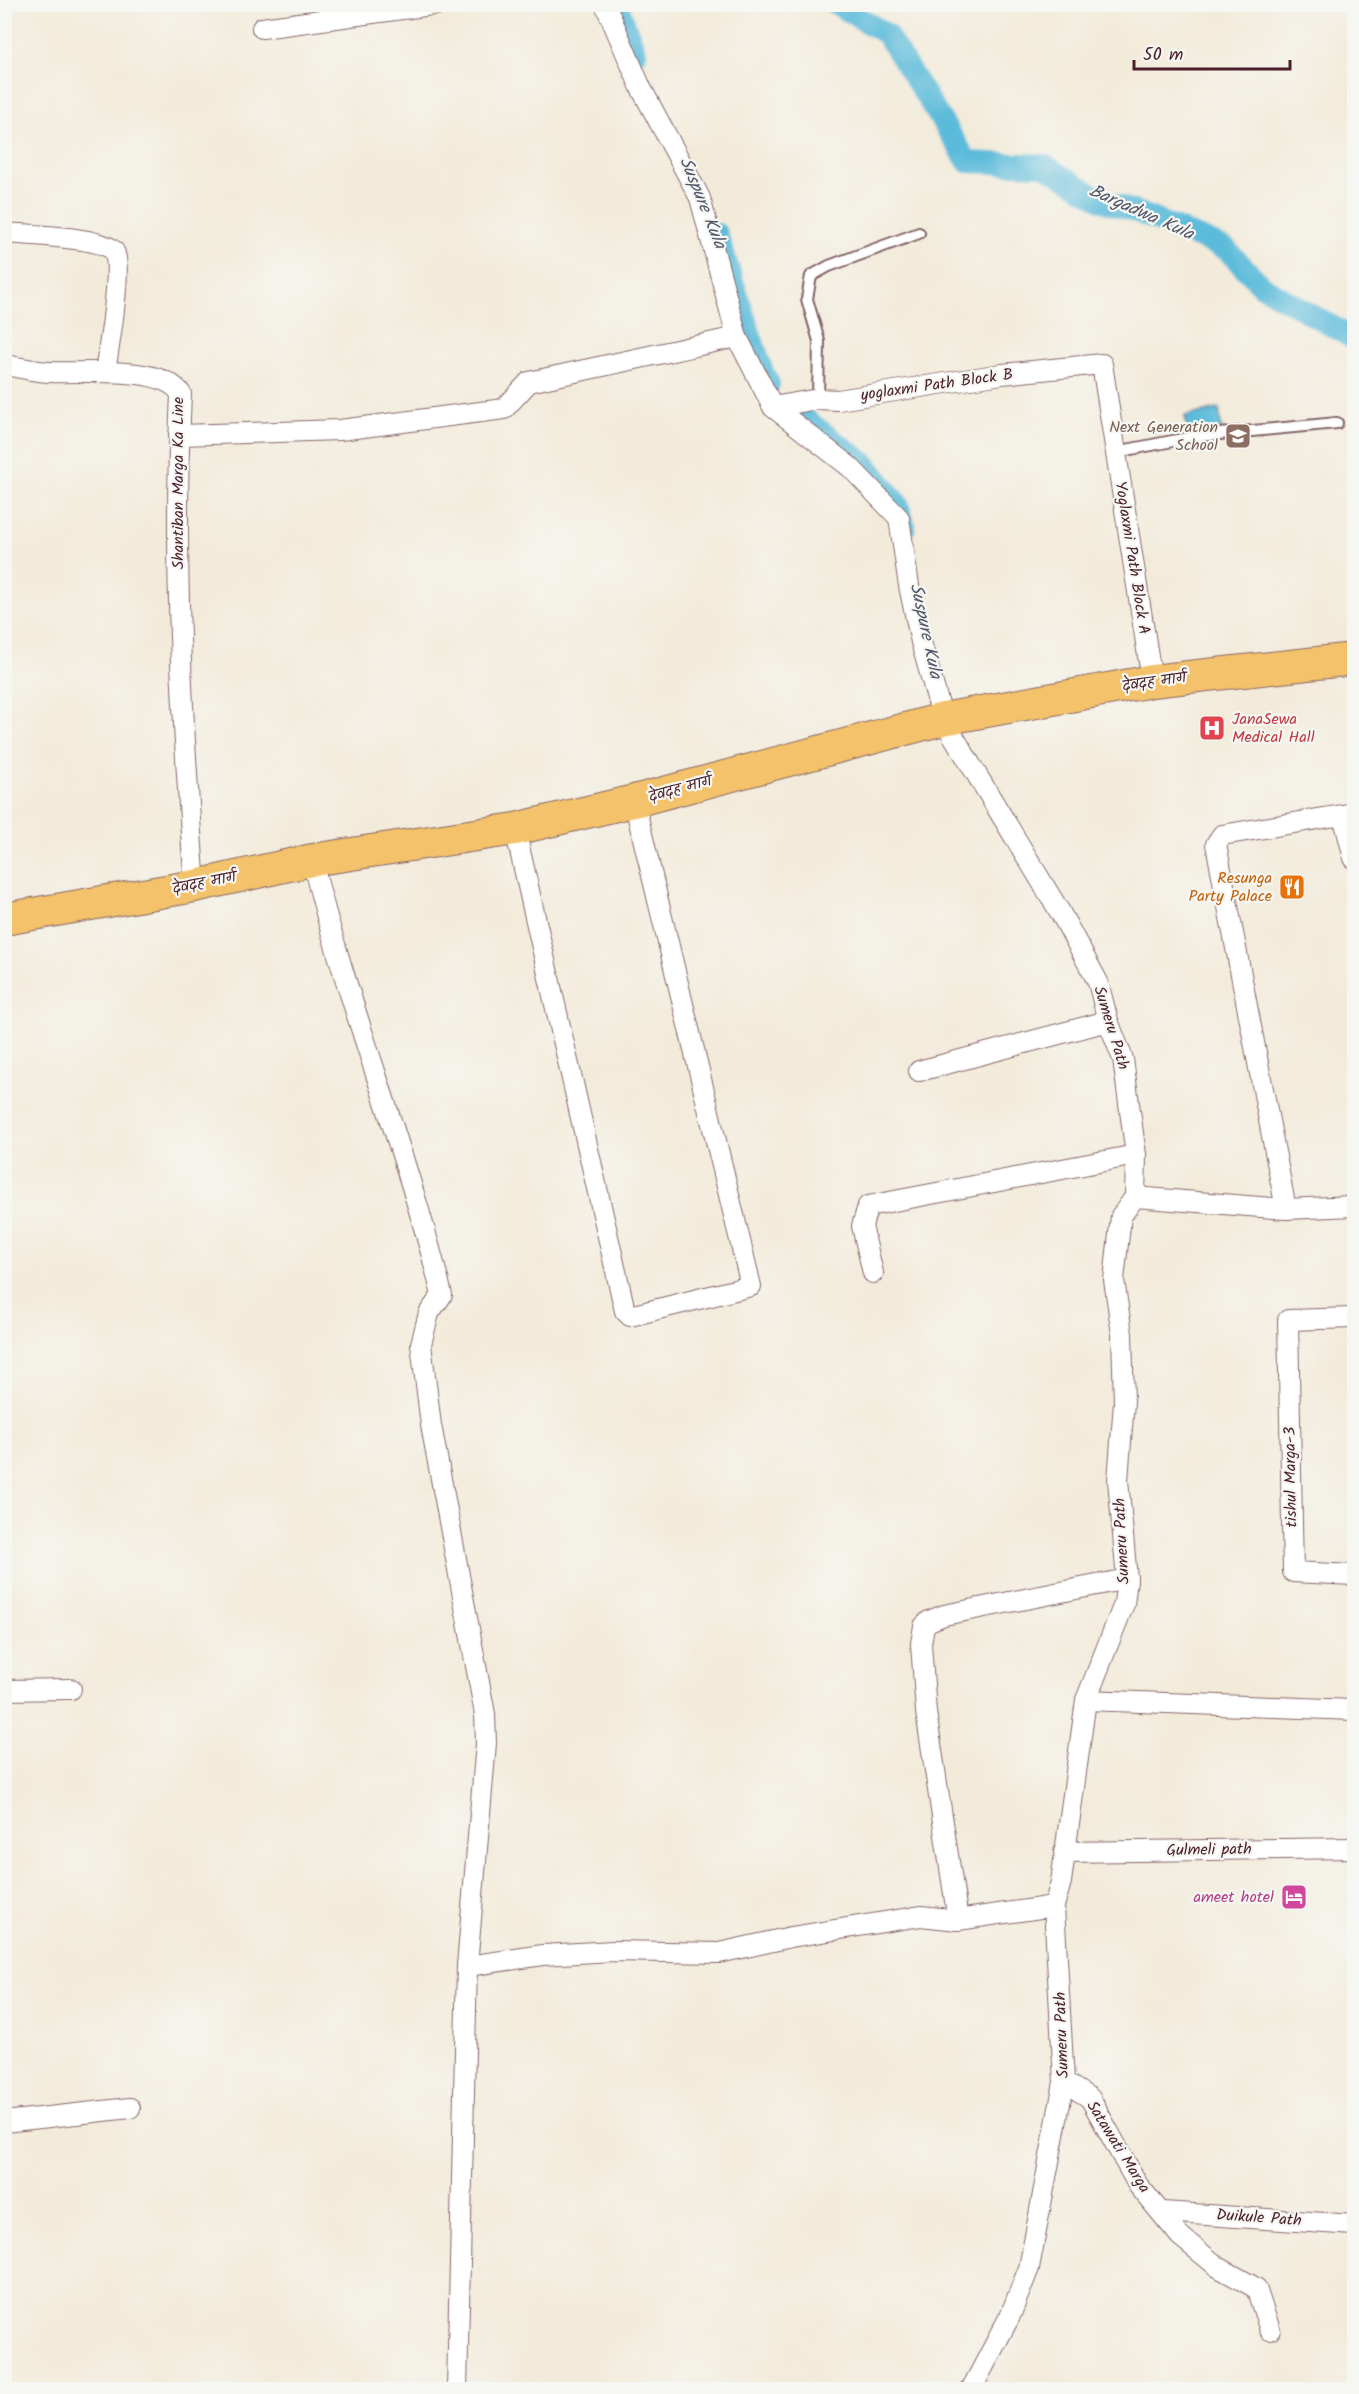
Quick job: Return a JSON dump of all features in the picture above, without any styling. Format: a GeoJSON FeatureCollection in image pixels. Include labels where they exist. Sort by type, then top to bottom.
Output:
{"type":"FeatureCollection","features":[{"type":"Feature","properties":{"kind":"main road","name":"देवदह मार्ग"},"geometry":{"type":"LineString","coordinates":[[4,919],[195,886],[312,860],[515,829],[634,801],[943,718],[1152,681],[1354,659]]}},
{"type":"Feature","properties":{"kind":"street"},"geometry":{"type":"LineString","coordinates":[[262,28],[439,4]]}},
{"type":"Feature","properties":{"kind":"street"},"geometry":{"type":"LineString","coordinates":[[604,4],[641,88],[700,198],[737,337],[773,407]]}},
{"type":"Feature","properties":{"kind":"street"},"geometry":{"type":"LineString","coordinates":[[4,233],[93,242],[113,250],[117,255],[116,284],[105,372],[50,372],[4,365]]}},
{"type":"Feature","properties":{"kind":"street"},"geometry":{"type":"LineString","coordinates":[[179,435],[340,430],[504,409],[529,382],[737,337]]}},
{"type":"Feature","properties":{"kind":"street","name":"yoglaxmi Path Block B"},"geometry":{"type":"LineString","coordinates":[[773,407],[818,399],[838,400],[1002,374],[1102,364]]}},
{"type":"Feature","properties":{"kind":"street","name":"Yoglaxmi Path Block A"},"geometry":{"type":"LineString","coordinates":[[1102,364],[1152,681]]}},
{"type":"Feature","properties":{"kind":"street","name":"Shantiban Marga Ka Line"},"geometry":{"type":"LineString","coordinates":[[105,372],[159,379],[177,387],[181,394],[177,540],[181,702],[195,886]]}},
{"type":"Feature","properties":{"kind":"street","name":"Sumeru Path"},"geometry":{"type":"LineString","coordinates":[[773,407],[850,467],[899,518],[914,609],[943,718],[1060,912],[1098,982],[1108,1021],[1123,1059],[1136,1155],[1135,1197],[1121,1216],[1114,1280],[1122,1334],[1124,1402],[1119,1480],[1127,1579],[1121,1613],[1086,1701],[1061,1882],[1054,1906],[1064,2082],[1029,2268],[1010,2316],[971,2390]]}},
{"type":"Feature","properties":{"kind":"street"},"geometry":{"type":"LineString","coordinates":[[515,829],[626,1311],[630,1316],[752,1286],[634,801]]}},
{"type":"Feature","properties":{"kind":"street"},"geometry":{"type":"LineString","coordinates":[[1286,1209],[1216,844],[1222,835],[1349,814],[1354,858]]}},
{"type":"Feature","properties":{"kind":"street"},"geometry":{"type":"LineString","coordinates":[[312,860],[332,942],[396,1133],[442,1295],[429,1313],[421,1344],[431,1425],[485,1714],[486,1743],[467,1966],[457,2390]]}},
{"type":"Feature","properties":{"kind":"street"},"geometry":{"type":"LineString","coordinates":[[919,1071],[1108,1021]]}},
{"type":"Feature","properties":{"kind":"street"},"geometry":{"type":"LineString","coordinates":[[873,1274],[862,1226],[868,1206],[1136,1155]]}},
{"type":"Feature","properties":{"kind":"street"},"geometry":{"type":"LineString","coordinates":[[1135,1197],[1286,1209],[1354,1206]]}},
{"type":"Feature","properties":{"kind":"street","name":"tishul Marga-3"},"geometry":{"type":"LineString","coordinates":[[1354,1318],[1288,1320],[1293,1572],[1354,1575]]}},
{"type":"Feature","properties":{"kind":"street"},"geometry":{"type":"LineString","coordinates":[[958,1920],[926,1712],[921,1644],[924,1626],[944,1615],[1127,1579]]}},
{"type":"Feature","properties":{"kind":"street"},"geometry":{"type":"LineString","coordinates":[[4,1690],[71,1689]]}},
{"type":"Feature","properties":{"kind":"street"},"geometry":{"type":"LineString","coordinates":[[1086,1701],[1354,1710]]}},
{"type":"Feature","properties":{"kind":"street","name":"Gulmeli path"},"geometry":{"type":"LineString","coordinates":[[1064,1852],[1354,1848]]}},
{"type":"Feature","properties":{"kind":"street"},"geometry":{"type":"LineString","coordinates":[[467,1966],[543,1955],[613,1951],[719,1953],[791,1937],[921,1916],[958,1920],[1054,1906]]}},
{"type":"Feature","properties":{"kind":"street","name":"Satawati Marga"},"geometry":{"type":"LineString","coordinates":[[1064,2082],[1090,2098],[1138,2186],[1180,2236],[1218,2267],[1256,2288],[1270,2330]]}},
{"type":"Feature","properties":{"kind":"street"},"geometry":{"type":"LineString","coordinates":[[4,2122],[130,2108]]}},
{"type":"Feature","properties":{"kind":"street","name":"Duikule Path"},"geometry":{"type":"LineString","coordinates":[[1162,2212],[1354,2224]]}},
{"type":"Feature","properties":{"kind":"lane"},"geometry":{"type":"LineString","coordinates":[[818,399],[819,341],[807,299],[811,276],[829,266],[919,233]]}},
{"type":"Feature","properties":{"kind":"lane"},"geometry":{"type":"LineString","coordinates":[[1116,452],[1198,436],[1337,423]]}},
{"type":"Feature","properties":{"kind":"water"},"geometry":{"type":"Polygon","coordinates":[[[1219,409],[1222,433],[1189,438],[1185,416],[1219,409]]]}},
{"type":"Feature","properties":{"kind":"waterway","name":"Suspure Kula"},"geometry":{"type":"LineString","coordinates":[[617,4],[636,53]]}},
{"type":"Feature","properties":{"kind":"waterway","name":"Bargadwa Kula"},"geometry":{"type":"LineString","coordinates":[[836,4],[886,34],[968,162],[1044,165],[1103,201],[1137,212],[1226,249],[1262,286],[1354,339]]}},
{"type":"Feature","properties":{"kind":"waterway","name":"Suspure Kula"},"geometry":{"type":"LineString","coordinates":[[717,234],[769,384]]}},
{"type":"Feature","properties":{"kind":"waterway","name":"Suspure Kula"},"geometry":{"type":"LineString","coordinates":[[802,417],[866,464],[898,504],[905,527]]}},
{"type":"Feature","properties":{"kind":"place","name":"Next Generation School"},"geometry":{"type":"Point","coordinates":[1238,436]}},
{"type":"Feature","properties":{"kind":"place","name":"JanaSewa Medical Hall"},"geometry":{"type":"Point","coordinates":[1212,728]}},
{"type":"Feature","properties":{"kind":"place","name":"Resunga Party Palace"},"geometry":{"type":"Point","coordinates":[1292,887]}},
{"type":"Feature","properties":{"kind":"place","name":"ameet hotel"},"geometry":{"type":"Point","coordinates":[1294,1897]}}]}
